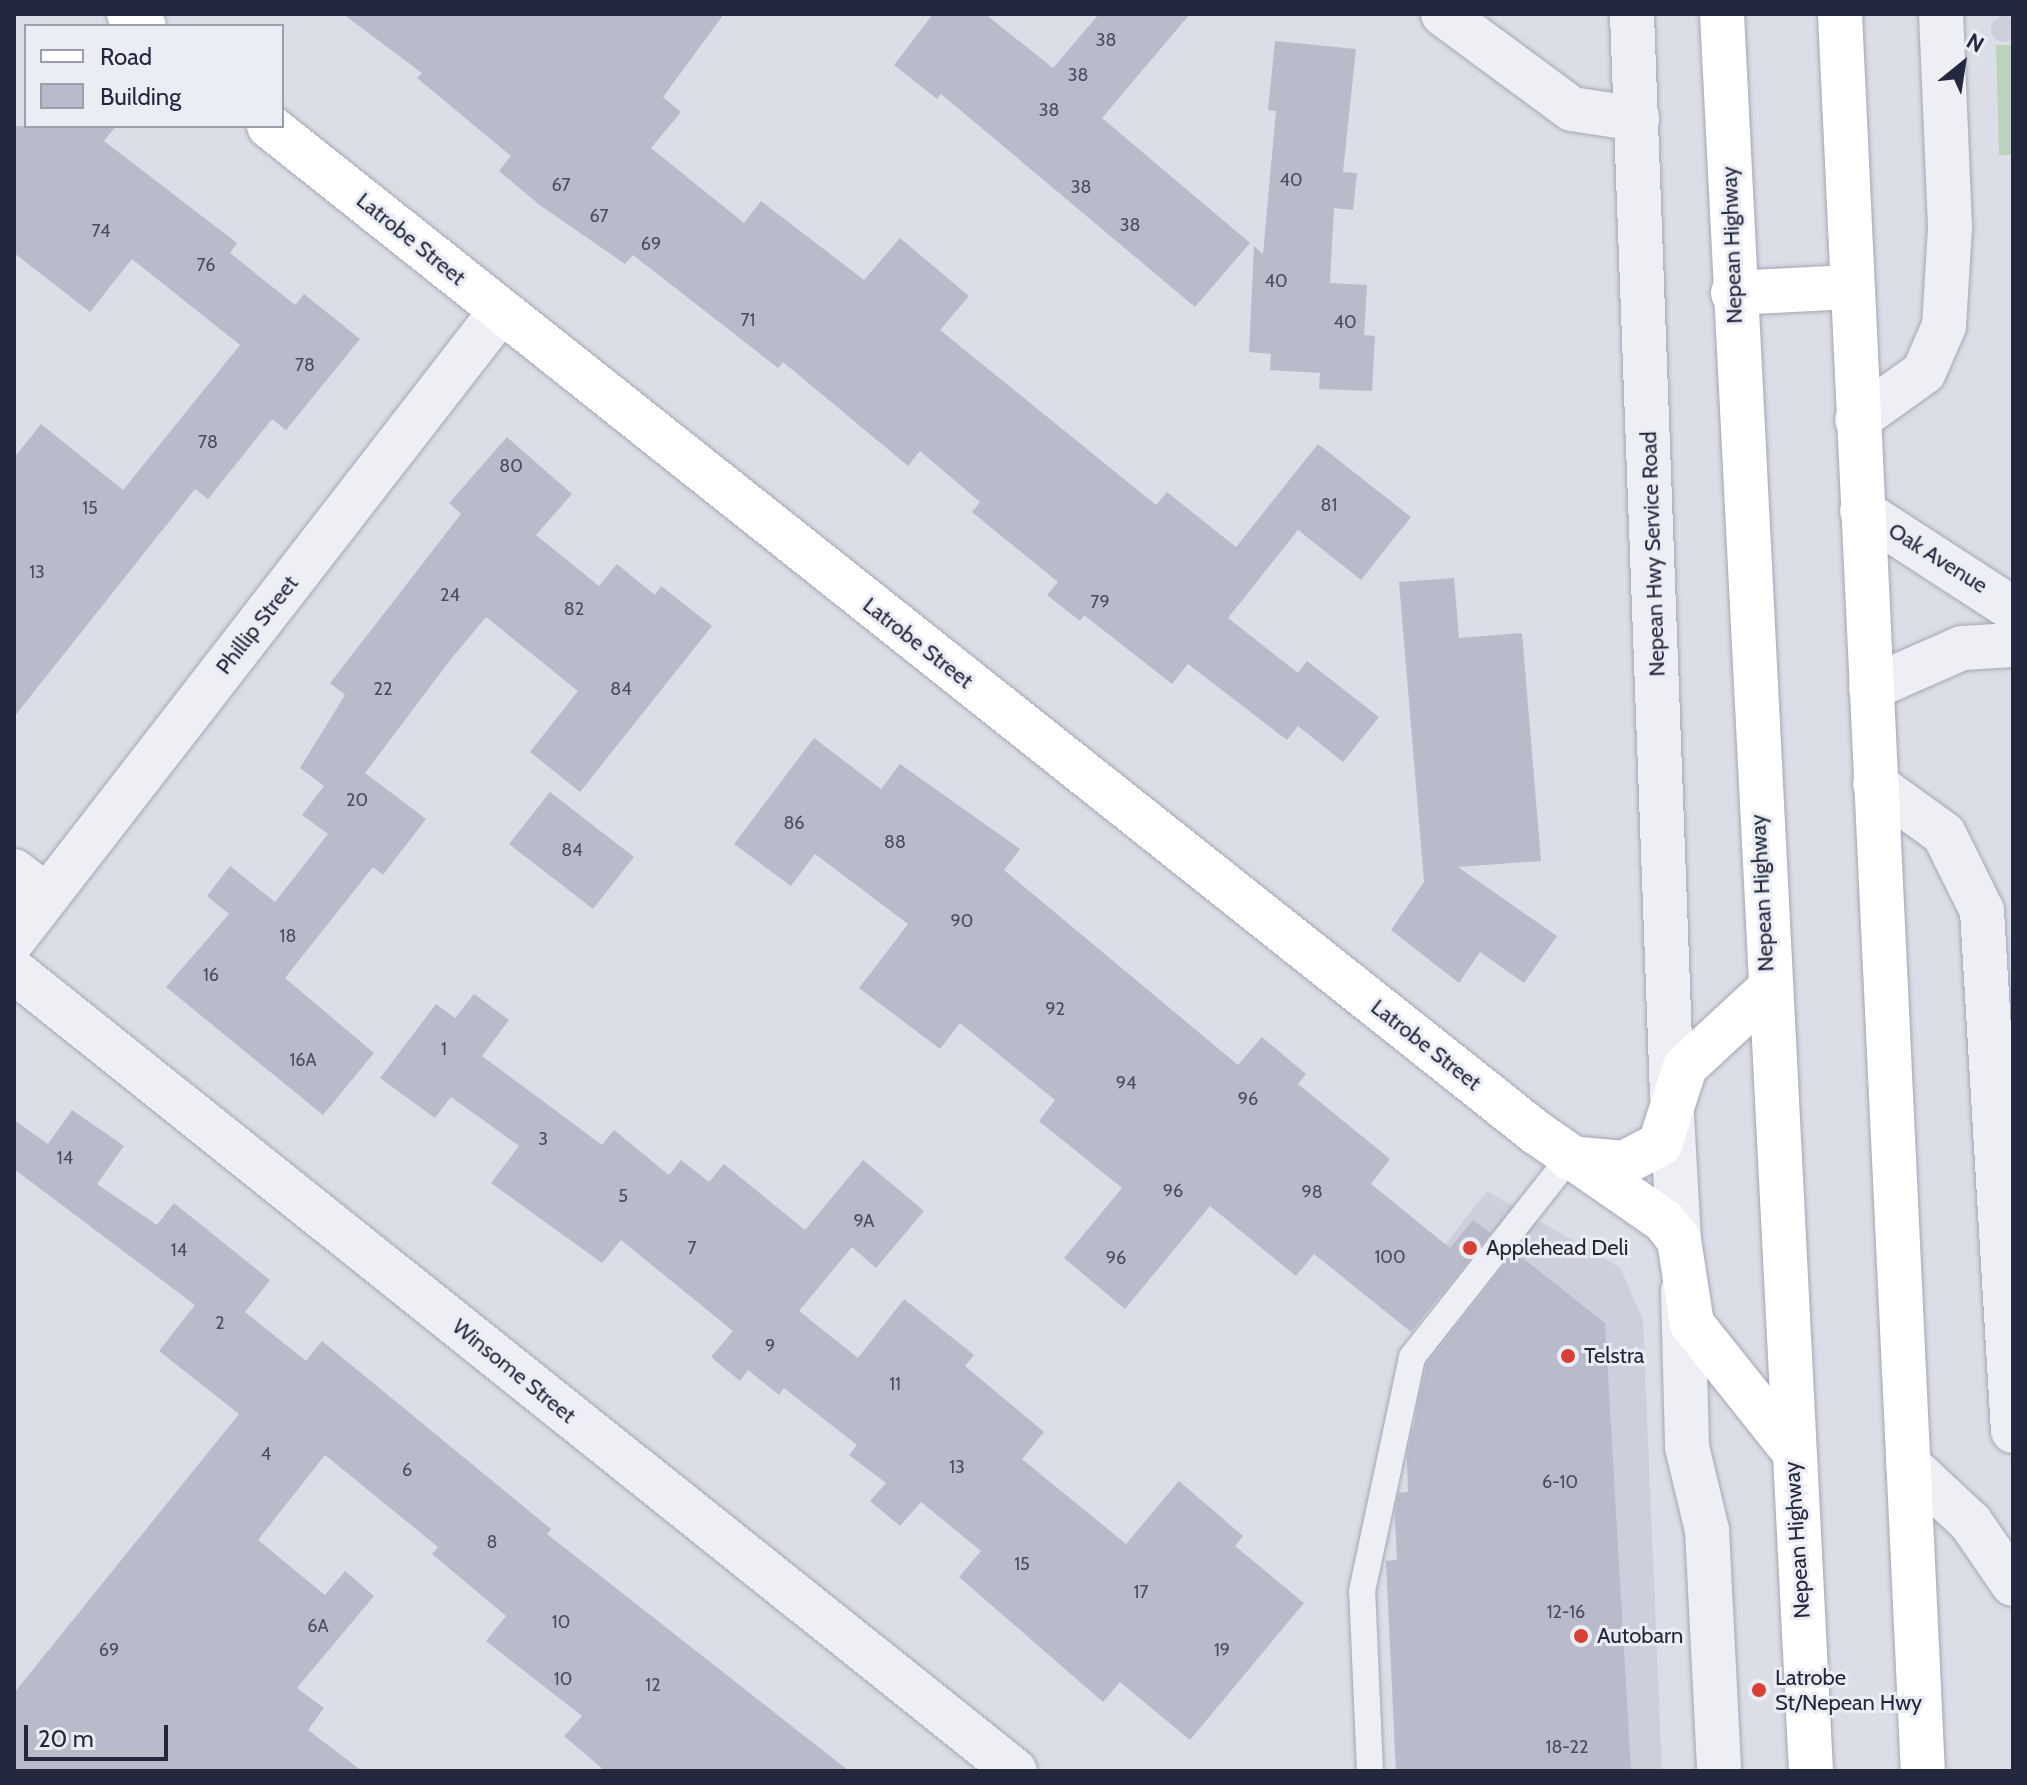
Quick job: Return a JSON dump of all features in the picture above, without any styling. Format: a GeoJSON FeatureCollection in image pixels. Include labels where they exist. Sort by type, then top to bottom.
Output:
{"type":"FeatureCollection","features":[{"type":"Feature","properties":{"kind":"main road","name":"Nepean Highway"},"geometry":{"type":"LineString","coordinates":[[1722,14],[1767,991],[1811,1771]]}},
{"type":"Feature","properties":{"kind":"main road"},"geometry":{"type":"LineString","coordinates":[[1840,14],[1923,1771]]}},
{"type":"Feature","properties":{"kind":"main road","name":"Latrobe Street"},"geometry":{"type":"LineString","coordinates":[[272,128],[1569,1158],[1664,1221],[1679,1240]]}},
{"type":"Feature","properties":{"kind":"main road"},"geometry":{"type":"LineString","coordinates":[[1733,293],[1851,287]]}},
{"type":"Feature","properties":{"kind":"main road"},"geometry":{"type":"LineString","coordinates":[[1672,1105],[1694,1058],[1767,991]]}},
{"type":"Feature","properties":{"kind":"main road","name":"Latrobe Street"},"geometry":{"type":"LineString","coordinates":[[1569,1158],[1609,1165],[1640,1159],[1664,1139],[1672,1105]]}},
{"type":"Feature","properties":{"kind":"main road"},"geometry":{"type":"LineString","coordinates":[[1679,1240],[1683,1291],[1696,1331],[1791,1448]]}},
{"type":"Feature","properties":{"kind":"street"},"geometry":{"type":"LineString","coordinates":[[1443,14],[1572,109],[1637,119]]}},
{"type":"Feature","properties":{"kind":"street","name":"Nepean Hwy Service Road"},"geometry":{"type":"LineString","coordinates":[[1632,14],[1679,1240]]}},
{"type":"Feature","properties":{"kind":"street"},"geometry":{"type":"LineString","coordinates":[[1857,420],[1906,391],[1935,350],[1950,280],[1941,14]]}},
{"type":"Feature","properties":{"kind":"street","name":"Phillip Street"},"geometry":{"type":"LineString","coordinates":[[14,939],[30,884],[501,311]]}},
{"type":"Feature","properties":{"kind":"street","name":"Oak Avenue"},"geometry":{"type":"LineString","coordinates":[[1862,511],[2013,609]]}},
{"type":"Feature","properties":{"kind":"street"},"geometry":{"type":"LineString","coordinates":[[1871,688],[1962,648],[2013,645]]}},
{"type":"Feature","properties":{"kind":"street"},"geometry":{"type":"LineString","coordinates":[[1875,784],[1944,834],[1982,911],[2007,1246],[2013,1431]]}},
{"type":"Feature","properties":{"kind":"street","name":"Winsome Street"},"geometry":{"type":"LineString","coordinates":[[14,971],[1015,1771]]}},
{"type":"Feature","properties":{"kind":"street"},"geometry":{"type":"LineString","coordinates":[[1683,1291],[1687,1447],[1707,1530],[1719,1771]]}},
{"type":"Feature","properties":{"kind":"street"},"geometry":{"type":"LineString","coordinates":[[1908,1464],[1971,1523],[2013,1584]]}},
{"type":"Feature","properties":{"kind":"lane"},"geometry":{"type":"LineString","coordinates":[[1370,1771],[1362,1591],[1412,1357],[1569,1158]]}},
{"type":"Feature","properties":{"kind":"shaded area"},"geometry":{"type":"Polygon","coordinates":[[[2004,16],[2014,19],[2017,29],[2014,39],[2004,42],[1994,39],[1991,29],[1994,19],[2004,16]]]}},
{"type":"Feature","properties":{"kind":"shaded area"},"geometry":{"type":"Polygon","coordinates":[[[1487,1191],[1620,1267],[1643,1320],[1662,1771],[1396,1771],[1386,1561],[1397,1560],[1393,1494],[1408,1492],[1406,1428],[1414,1427],[1420,1360],[1448,1302],[1419,1278],[1487,1191]]]}},
{"type":"Feature","properties":{"kind":"green space"},"geometry":{"type":"Polygon","coordinates":[[[1996,45],[2013,45],[2013,155],[1999,155],[1996,45]]]}},
{"type":"Feature","properties":{"kind":"building"},"geometry":{"type":"Polygon","coordinates":[[[343,14],[724,14],[663,97],[681,112],[651,148],[744,223],[761,201],[864,280],[900,238],[969,296],[940,330],[1156,505],[1167,492],[1236,547],[1318,444],[1411,517],[1361,580],[1298,530],[1228,618],[1298,673],[1307,661],[1379,717],[1343,762],[1298,726],[1287,740],[1188,664],[1172,684],[1084,615],[1080,621],[1047,595],[1058,582],[972,512],[980,502],[920,451],[908,466],[783,362],[778,368],[633,255],[625,264],[541,206],[499,171],[511,156],[417,78],[422,73],[343,14]]]}},
{"type":"Feature","properties":{"kind":"building"},"geometry":{"type":"Polygon","coordinates":[[[933,14],[985,14],[1053,68],[1099,14],[1190,14],[1102,118],[1250,243],[1195,307],[941,94],[937,99],[894,65],[933,14]]]}},
{"type":"Feature","properties":{"kind":"building"},"geometry":{"type":"Polygon","coordinates":[[[1275,41],[1356,49],[1343,172],[1357,173],[1353,210],[1334,208],[1330,283],[1367,285],[1364,335],[1375,336],[1372,391],[1319,389],[1320,373],[1270,370],[1271,354],[1249,352],[1254,246],[1263,254],[1276,111],[1268,110],[1275,41]]]}},
{"type":"Feature","properties":{"kind":"building"},"geometry":{"type":"Polygon","coordinates":[[[14,126],[114,128],[104,141],[237,243],[230,253],[295,305],[304,294],[360,339],[286,430],[272,419],[208,499],[195,489],[14,717],[14,458],[41,424],[123,490],[240,345],[132,259],[90,312],[14,253],[14,126]]]}},
{"type":"Feature","properties":{"kind":"building"},"geometry":{"type":"Polygon","coordinates":[[[507,437],[572,494],[536,535],[599,586],[617,564],[655,595],[661,586],[712,626],[580,792],[530,752],[578,691],[486,617],[451,659],[365,773],[426,819],[383,875],[373,867],[285,978],[374,1053],[323,1115],[166,987],[229,914],[207,896],[230,866],[275,902],[328,834],[302,815],[324,786],[300,768],[345,695],[330,683],[461,514],[449,503],[507,437]]]}},
{"type":"Feature","properties":{"kind":"building"},"geometry":{"type":"Polygon","coordinates":[[[1454,578],[1459,638],[1522,633],[1541,861],[1458,867],[1557,936],[1524,983],[1480,952],[1459,983],[1391,930],[1424,882],[1399,582],[1454,578]]]}},
{"type":"Feature","properties":{"kind":"building"},"geometry":{"type":"Polygon","coordinates":[[[814,738],[881,789],[900,764],[1020,849],[1004,870],[1238,1065],[1262,1037],[1306,1074],[1298,1084],[1390,1159],[1371,1184],[1450,1248],[1473,1220],[1490,1233],[1411,1332],[1314,1254],[1296,1276],[1210,1206],[1125,1309],[1064,1258],[1122,1188],[1039,1121],[1055,1100],[960,1023],[940,1049],[859,988],[908,924],[815,854],[791,886],[734,844],[814,738]]]}},
{"type":"Feature","properties":{"kind":"building"},"geometry":{"type":"Polygon","coordinates":[[[550,792],[634,857],[593,909],[509,844],[550,792]]]}},
{"type":"Feature","properties":{"kind":"building"},"geometry":{"type":"Polygon","coordinates":[[[474,994],[509,1020],[482,1056],[602,1145],[614,1130],[669,1175],[681,1160],[709,1182],[724,1164],[805,1230],[863,1160],[924,1211],[876,1268],[852,1247],[799,1311],[858,1358],[904,1299],[974,1355],[965,1366],[1044,1432],[1022,1459],[1126,1544],[1179,1481],[1243,1536],[1235,1546],[1304,1603],[1190,1740],[1120,1682],[1103,1702],[959,1577],[981,1551],[921,1502],[900,1526],[870,1501],[886,1483],[849,1455],[857,1445],[784,1388],[779,1395],[748,1370],[740,1381],[711,1357],[733,1331],[621,1240],[602,1263],[491,1183],[519,1146],[451,1097],[435,1118],[380,1078],[436,1004],[455,1018],[474,994]]]}},
{"type":"Feature","properties":{"kind":"building"},"geometry":{"type":"Polygon","coordinates":[[[72,1110],[124,1146],[97,1184],[157,1225],[174,1203],[270,1280],[245,1312],[306,1361],[322,1341],[551,1529],[547,1534],[849,1771],[605,1771],[564,1736],[582,1716],[486,1641],[506,1616],[432,1554],[438,1547],[325,1455],[258,1540],[325,1595],[345,1571],[374,1596],[297,1688],[324,1708],[308,1730],[362,1771],[14,1771],[14,1693],[239,1414],[159,1351],[195,1305],[14,1169],[14,1120],[48,1144],[72,1110]]]}},
{"type":"Feature","properties":{"kind":"building"},"geometry":{"type":"Polygon","coordinates":[[[1515,1252],[1605,1323],[1631,1771],[1396,1771],[1386,1561],[1397,1560],[1395,1515],[1399,1493],[1408,1492],[1407,1457],[1427,1364],[1515,1252]]]}},
{"type":"Feature","properties":{"kind":"place","name":"Applehead Deli"},"geometry":{"type":"Point","coordinates":[1470,1248]}},
{"type":"Feature","properties":{"kind":"place","name":"Telstra"},"geometry":{"type":"Point","coordinates":[1568,1356]}},
{"type":"Feature","properties":{"kind":"place","name":"Autobarn"},"geometry":{"type":"Point","coordinates":[1581,1636]}},
{"type":"Feature","properties":{"kind":"place","name":"Latrobe St/Nepean Hwy"},"geometry":{"type":"Point","coordinates":[1759,1690]}}]}
